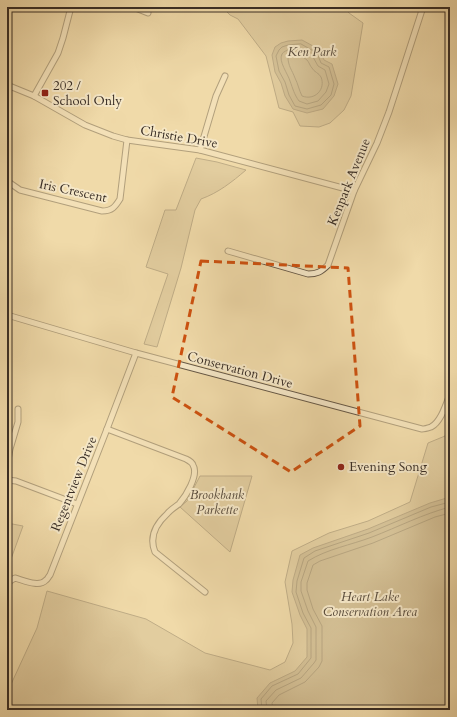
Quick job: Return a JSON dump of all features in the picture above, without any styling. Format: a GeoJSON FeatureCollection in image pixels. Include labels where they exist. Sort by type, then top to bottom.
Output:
{"type":"FeatureCollection","features":[{"type":"Feature","properties":{"kind":"street"},"geometry":{"type":"LineString","coordinates":[[34,96],[58,53],[71,7]]}},
{"type":"Feature","properties":{"kind":"street"},"geometry":{"type":"LineString","coordinates":[[133,7],[148,13]]}},
{"type":"Feature","properties":{"kind":"street","name":"Kenpark Avenue"},"geometry":{"type":"LineString","coordinates":[[228,251],[308,274],[315,274],[323,270],[328,265],[354,191],[379,137],[392,103],[423,7]]}},
{"type":"Feature","properties":{"kind":"street"},"geometry":{"type":"LineString","coordinates":[[200,150],[216,96],[226,76]]}},
{"type":"Feature","properties":{"kind":"street","name":"Christie Drive"},"geometry":{"type":"LineString","coordinates":[[7,85],[34,96],[85,125],[113,136],[127,140],[200,150],[354,191]]}},
{"type":"Feature","properties":{"kind":"street","name":"Iris Crescent"},"geometry":{"type":"LineString","coordinates":[[7,181],[20,190],[102,211],[113,209],[120,199],[127,140]]}},
{"type":"Feature","properties":{"kind":"street","name":"Conservation Drive"},"geometry":{"type":"LineString","coordinates":[[7,315],[136,353],[406,426],[422,429],[431,427],[438,421],[450,394]]}},
{"type":"Feature","properties":{"kind":"street","name":"Regentview Drive"},"geometry":{"type":"LineString","coordinates":[[7,586],[10,581],[15,578],[40,584],[45,582],[50,575],[136,353]]}},
{"type":"Feature","properties":{"kind":"street"},"geometry":{"type":"LineString","coordinates":[[7,466],[10,449],[18,422],[18,409]]}},
{"type":"Feature","properties":{"kind":"street"},"geometry":{"type":"LineString","coordinates":[[107,429],[186,459],[194,465],[194,477],[185,496],[160,521],[152,537],[152,543],[154,552],[205,592]]}},
{"type":"Feature","properties":{"kind":"street"},"geometry":{"type":"LineString","coordinates":[[7,480],[16,481],[77,504]]}},
{"type":"Feature","properties":{"kind":"highlighted area"},"geometry":{"type":"Polygon","coordinates":[[[201,261],[348,268],[360,426],[291,472],[172,397],[201,261]]]}},
{"type":"Feature","properties":{"kind":"green space","name":"Ken Park"},"geometry":{"type":"Polygon","coordinates":[[[222,7],[344,7],[349,13],[363,23],[351,96],[344,110],[330,123],[319,127],[300,126],[293,112],[279,108],[266,56],[238,19],[230,15],[222,7]]]}},
{"type":"Feature","properties":{"kind":"green space"},"geometry":{"type":"Polygon","coordinates":[[[196,158],[246,170],[225,187],[201,199],[195,210],[181,268],[157,347],[144,344],[168,274],[146,267],[165,210],[176,210],[196,158]]]}},
{"type":"Feature","properties":{"kind":"green space","name":"Heart Lake Conservation Area"},"geometry":{"type":"Polygon","coordinates":[[[450,424],[450,710],[7,710],[7,693],[37,628],[47,591],[146,619],[205,653],[270,670],[285,662],[293,643],[292,624],[285,582],[292,551],[329,533],[368,521],[410,502],[428,443],[445,436],[450,424]]]}},
{"type":"Feature","properties":{"kind":"green space","name":"Brookbank Parkette"},"geometry":{"type":"Polygon","coordinates":[[[200,476],[252,476],[230,552],[180,507],[187,501],[200,476]]]}},
{"type":"Feature","properties":{"kind":"green space"},"geometry":{"type":"Polygon","coordinates":[[[7,523],[23,526],[7,570],[7,523]]]}},
{"type":"Feature","properties":{"kind":"water"},"geometry":{"type":"Polygon","coordinates":[[[302,40],[320,51],[324,60],[332,64],[338,84],[334,96],[323,109],[307,113],[293,109],[285,96],[281,83],[275,72],[272,55],[275,47],[281,43],[302,40]]]}},
{"type":"Feature","properties":{"kind":"water"},"geometry":{"type":"Polygon","coordinates":[[[450,497],[450,710],[258,710],[257,698],[270,683],[295,671],[307,657],[307,629],[300,615],[292,592],[293,580],[300,555],[313,548],[368,529],[430,503],[450,497]]]}},
{"type":"Feature","properties":{"kind":"waterway"},"geometry":{"type":"LineString","coordinates":[[215,710],[226,706],[259,709]]}},
{"type":"Feature","properties":{"kind":"place","name":"202 / School Only"},"geometry":{"type":"Point","coordinates":[45,93]}},
{"type":"Feature","properties":{"kind":"place","name":"Evening Song"},"geometry":{"type":"Point","coordinates":[341,467]}}]}
